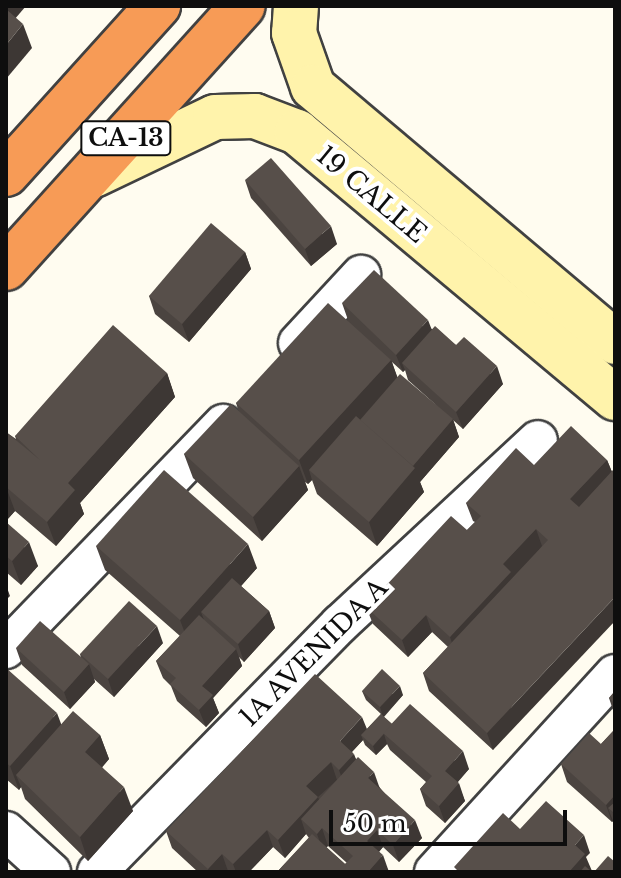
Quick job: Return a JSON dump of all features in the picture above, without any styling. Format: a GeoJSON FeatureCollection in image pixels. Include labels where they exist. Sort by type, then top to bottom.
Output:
{"type":"FeatureCollection","features":[{"type":"Feature","properties":{"kind":"highway","name":"CA-13"},"geometry":{"type":"LineString","coordinates":[[6,174],[158,6]]}},
{"type":"Feature","properties":{"kind":"highway","name":"CA-13"},"geometry":{"type":"LineString","coordinates":[[6,268],[94,175],[243,6]]}},
{"type":"Feature","properties":{"kind":"main road"},"geometry":{"type":"LineString","coordinates":[[121,46],[139,6]]}},
{"type":"Feature","properties":{"kind":"main road","name":"19 CALLE"},"geometry":{"type":"LineString","coordinates":[[296,6],[294,33],[313,87],[615,342]]}},
{"type":"Feature","properties":{"kind":"main road","name":"19 CALLE"},"geometry":{"type":"LineString","coordinates":[[94,175],[215,117],[255,116],[297,132],[615,398]]}},
{"type":"Feature","properties":{"kind":"street"},"geometry":{"type":"LineString","coordinates":[[6,649],[361,275]]}},
{"type":"Feature","properties":{"kind":"street","name":"1A AVENIDA A"},"geometry":{"type":"LineString","coordinates":[[97,872],[340,624],[538,440]]}},
{"type":"Feature","properties":{"kind":"street"},"geometry":{"type":"LineString","coordinates":[[434,872],[615,674]]}},
{"type":"Feature","properties":{"kind":"street"},"geometry":{"type":"LineString","coordinates":[[6,831],[51,872]]}},
{"type":"Feature","properties":{"kind":"building"},"geometry":{"type":"Polygon","coordinates":[[[6,9],[23,24],[6,45],[6,9]]]}},
{"type":"Feature","properties":{"kind":"building"},"geometry":{"type":"Polygon","coordinates":[[[271,158],[331,226],[305,249],[245,180],[271,158]]]}},
{"type":"Feature","properties":{"kind":"building"},"geometry":{"type":"Polygon","coordinates":[[[211,223],[245,252],[182,324],[149,296],[211,223]]]}},
{"type":"Feature","properties":{"kind":"building"},"geometry":{"type":"Polygon","coordinates":[[[374,270],[428,320],[396,355],[342,303],[374,270]]]}},
{"type":"Feature","properties":{"kind":"building"},"geometry":{"type":"Polygon","coordinates":[[[328,303],[391,360],[299,460],[236,403],[328,303]]]}},
{"type":"Feature","properties":{"kind":"building"},"geometry":{"type":"Polygon","coordinates":[[[113,325],[167,373],[68,483],[75,490],[47,522],[6,487],[6,432],[40,460],[15,436],[113,325]]]}},
{"type":"Feature","properties":{"kind":"building"},"geometry":{"type":"Polygon","coordinates":[[[435,326],[456,345],[464,337],[497,366],[456,412],[402,363],[435,326]]]}},
{"type":"Feature","properties":{"kind":"building"},"geometry":{"type":"Polygon","coordinates":[[[400,374],[453,419],[413,466],[360,420],[400,374]]]}},
{"type":"Feature","properties":{"kind":"building"},"geometry":{"type":"Polygon","coordinates":[[[231,404],[299,466],[253,517],[184,454],[231,404]]]}},
{"type":"Feature","properties":{"kind":"building"},"geometry":{"type":"Polygon","coordinates":[[[356,416],[415,468],[369,522],[309,470],[356,416]]]}},
{"type":"Feature","properties":{"kind":"building"},"geometry":{"type":"Polygon","coordinates":[[[571,426],[607,460],[570,499],[579,507],[613,470],[615,472],[615,597],[487,733],[423,673],[548,540],[536,529],[503,564],[511,572],[450,637],[426,615],[402,640],[366,607],[451,516],[467,530],[481,516],[466,503],[516,448],[534,465],[571,426]]]}},
{"type":"Feature","properties":{"kind":"building"},"geometry":{"type":"Polygon","coordinates":[[[164,470],[248,544],[180,620],[96,546],[164,470]]]}},
{"type":"Feature","properties":{"kind":"building"},"geometry":{"type":"Polygon","coordinates":[[[6,522],[29,542],[12,561],[6,556],[6,522]]]}},
{"type":"Feature","properties":{"kind":"building"},"geometry":{"type":"Polygon","coordinates":[[[232,578],[269,611],[238,644],[201,612],[232,578]]]}},
{"type":"Feature","properties":{"kind":"building"},"geometry":{"type":"Polygon","coordinates":[[[129,601],[157,626],[108,679],[80,654],[129,601]]]}},
{"type":"Feature","properties":{"kind":"building"},"geometry":{"type":"Polygon","coordinates":[[[199,615],[236,649],[202,686],[213,695],[199,710],[170,684],[176,678],[156,661],[199,615]]]}},
{"type":"Feature","properties":{"kind":"building"},"geometry":{"type":"Polygon","coordinates":[[[40,621],[89,664],[64,692],[16,648],[40,621]]]}},
{"type":"Feature","properties":{"kind":"building"},"geometry":{"type":"Polygon","coordinates":[[[6,668],[57,713],[10,766],[6,763],[6,668]]]}},
{"type":"Feature","properties":{"kind":"building"},"geometry":{"type":"Polygon","coordinates":[[[382,669],[400,686],[380,707],[362,691],[382,669]]]}},
{"type":"Feature","properties":{"kind":"building"},"geometry":{"type":"Polygon","coordinates":[[[315,674],[362,717],[340,741],[354,754],[339,770],[331,762],[306,786],[318,797],[278,840],[267,830],[233,864],[222,854],[208,869],[166,831],[315,674]]]}},
{"type":"Feature","properties":{"kind":"building"},"geometry":{"type":"Polygon","coordinates":[[[410,704],[463,751],[445,771],[459,783],[439,806],[420,789],[432,776],[383,733],[410,704]]]}},
{"type":"Feature","properties":{"kind":"building"},"geometry":{"type":"Polygon","coordinates":[[[73,711],[100,735],[85,752],[124,787],[80,837],[16,775],[73,711]]]}},
{"type":"Feature","properties":{"kind":"building"},"geometry":{"type":"Polygon","coordinates":[[[381,714],[392,724],[373,746],[361,735],[381,714]]]}},
{"type":"Feature","properties":{"kind":"building"},"geometry":{"type":"Polygon","coordinates":[[[615,729],[615,795],[606,805],[561,764],[589,733],[601,744],[615,729]]]}},
{"type":"Feature","properties":{"kind":"building"},"geometry":{"type":"Polygon","coordinates":[[[358,757],[374,772],[368,778],[415,820],[393,845],[377,830],[367,841],[383,855],[368,872],[277,872],[312,834],[345,864],[353,856],[322,828],[317,834],[301,819],[358,757]]]}},
{"type":"Feature","properties":{"kind":"building"},"geometry":{"type":"Polygon","coordinates":[[[546,801],[584,835],[575,845],[585,854],[569,872],[459,872],[454,867],[503,813],[520,829],[546,801]]]}},
{"type":"Feature","properties":{"kind":"building"},"geometry":{"type":"Polygon","coordinates":[[[615,802],[615,814],[608,808],[615,802]]]}},
{"type":"Feature","properties":{"kind":"building"},"geometry":{"type":"Polygon","coordinates":[[[608,856],[615,862],[615,872],[594,872],[608,856]]]}}]}
